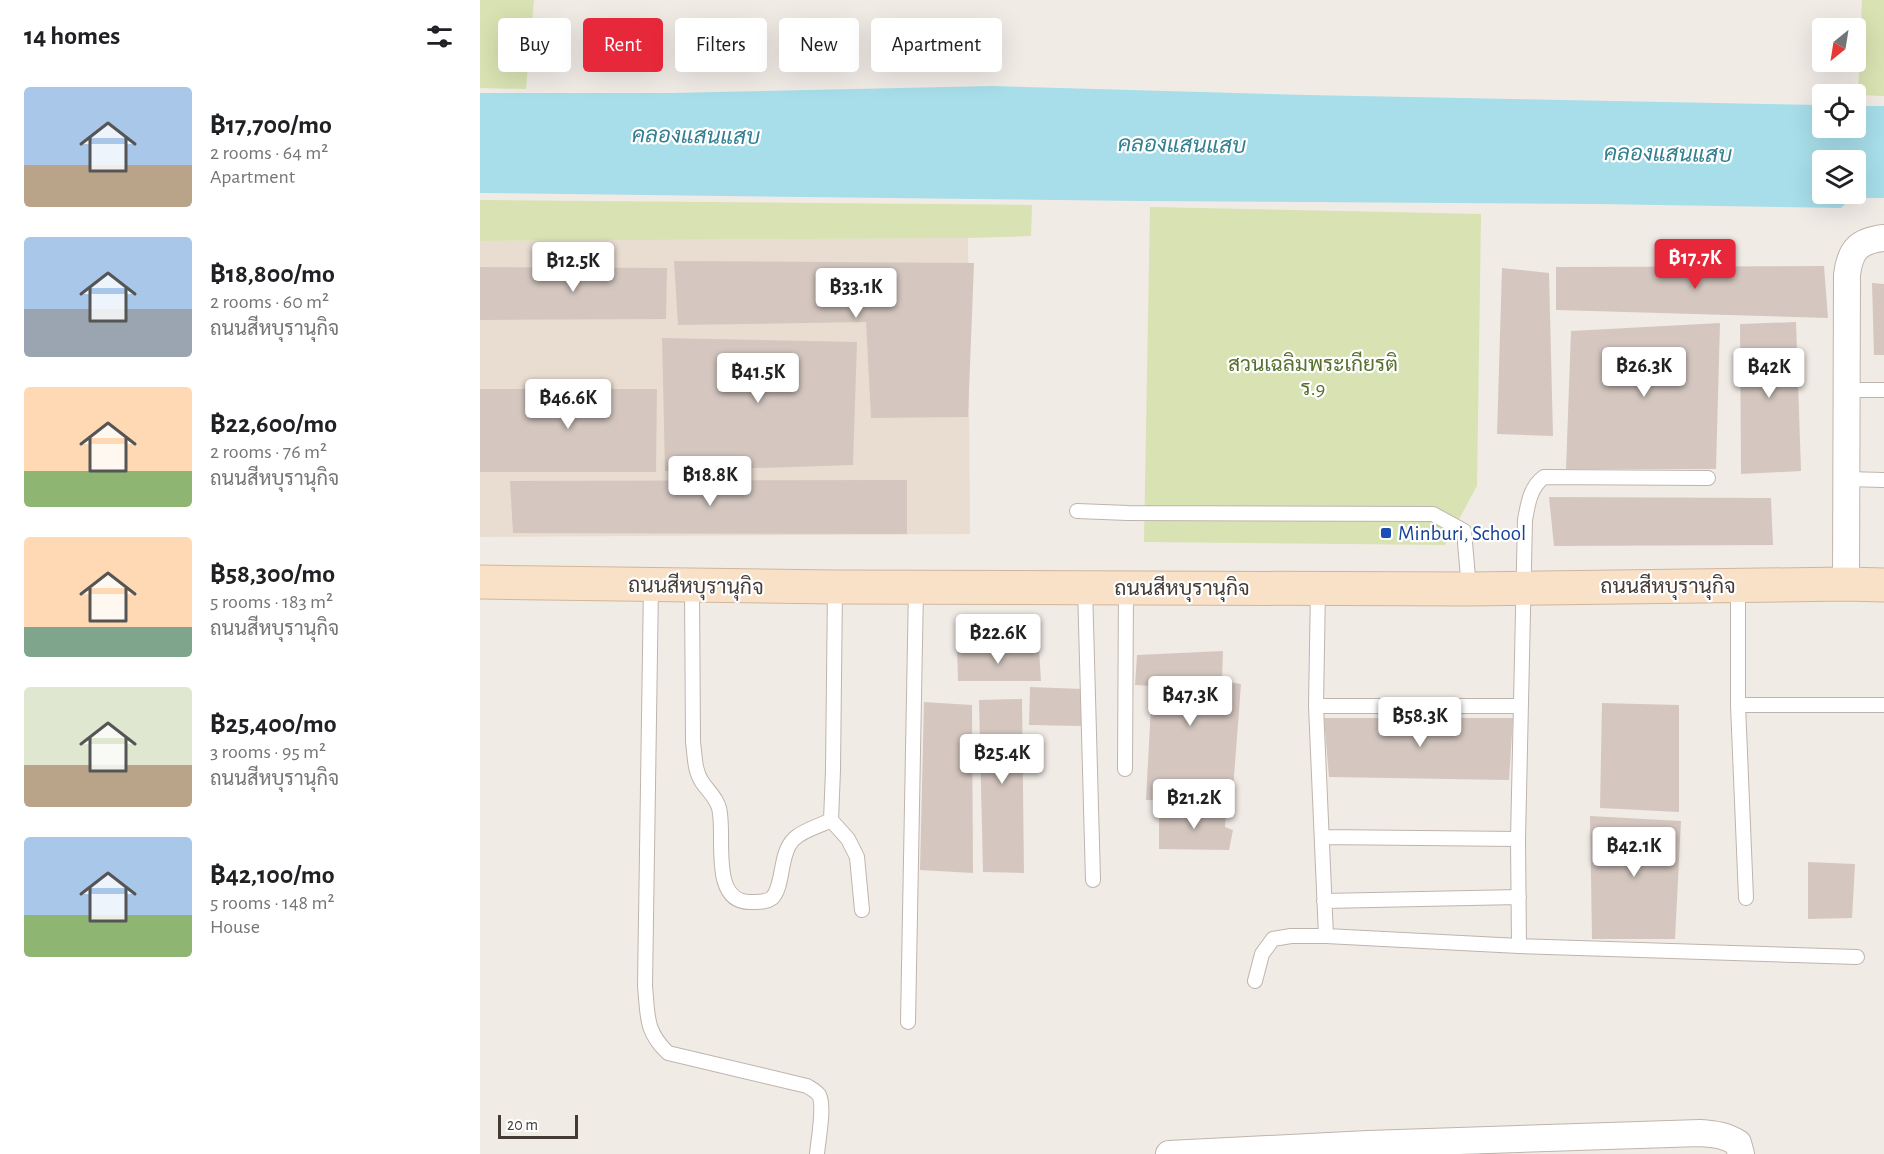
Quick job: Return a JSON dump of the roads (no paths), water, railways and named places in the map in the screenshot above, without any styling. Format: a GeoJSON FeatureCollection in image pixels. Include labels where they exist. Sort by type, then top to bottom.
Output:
{"type":"FeatureCollection","features":[{"type":"Feature","properties":{"kind":"main road","name":"ถนนสีหบุรานุกิจ"},"geometry":{"type":"LineString","coordinates":[[480,582],[916,588],[1469,589],[1884,585]]}},
{"type":"Feature","properties":{"kind":"street"},"geometry":{"type":"LineString","coordinates":[[1846,584],[1847,275],[1849,260],[1856,249],[1869,240],[1884,238]]}},
{"type":"Feature","properties":{"kind":"street"},"geometry":{"type":"LineString","coordinates":[[1169,1154],[1368,1144],[1700,1133],[1720,1134],[1730,1138],[1738,1143],[1741,1154]]}},
{"type":"Feature","properties":{"kind":"lane"},"geometry":{"type":"LineString","coordinates":[[1847,390],[1884,390]]}},
{"type":"Feature","properties":{"kind":"lane"},"geometry":{"type":"LineString","coordinates":[[1519,946],[1518,839],[1525,520],[1527,506],[1536,482],[1544,477],[1708,478]]}},
{"type":"Feature","properties":{"kind":"lane"},"geometry":{"type":"LineString","coordinates":[[1846,479],[1884,480]]}},
{"type":"Feature","properties":{"kind":"lane"},"geometry":{"type":"LineString","coordinates":[[1077,511],[1433,514],[1464,531],[1469,589]]}},
{"type":"Feature","properties":{"kind":"lane"},"geometry":{"type":"LineString","coordinates":[[651,585],[645,986],[648,1021],[655,1041],[668,1053],[807,1086],[817,1092],[821,1099],[821,1111],[817,1154]]}},
{"type":"Feature","properties":{"kind":"lane"},"geometry":{"type":"LineString","coordinates":[[692,586],[693,742],[700,780],[715,798],[720,809],[723,875],[726,888],[733,897],[741,902],[763,902],[772,897],[776,891],[785,854],[794,839],[831,820]]}},
{"type":"Feature","properties":{"kind":"lane"},"geometry":{"type":"LineString","coordinates":[[1738,586],[1738,705],[1746,898]]}},
{"type":"Feature","properties":{"kind":"lane"},"geometry":{"type":"LineString","coordinates":[[835,587],[831,820],[848,839],[857,856],[862,910]]}},
{"type":"Feature","properties":{"kind":"lane"},"geometry":{"type":"LineString","coordinates":[[1085,587],[1093,880]]}},
{"type":"Feature","properties":{"kind":"lane"},"geometry":{"type":"LineString","coordinates":[[908,1022],[916,588]]}},
{"type":"Feature","properties":{"kind":"lane"},"geometry":{"type":"LineString","coordinates":[[1125,769],[1126,588]]}},
{"type":"Feature","properties":{"kind":"lane"},"geometry":{"type":"LineString","coordinates":[[1318,588],[1316,706],[1326,936]]}},
{"type":"Feature","properties":{"kind":"lane"},"geometry":{"type":"LineString","coordinates":[[1738,705],[1884,705]]}},
{"type":"Feature","properties":{"kind":"lane"},"geometry":{"type":"LineString","coordinates":[[1316,706],[1521,706]]}},
{"type":"Feature","properties":{"kind":"lane"},"geometry":{"type":"LineString","coordinates":[[1322,837],[1518,839]]}},
{"type":"Feature","properties":{"kind":"lane"},"geometry":{"type":"LineString","coordinates":[[1324,902],[1519,897]]}},
{"type":"Feature","properties":{"kind":"lane"},"geometry":{"type":"LineString","coordinates":[[1255,981],[1262,954],[1273,939],[1291,936],[1857,957]]}},
{"type":"Feature","properties":{"kind":"water","name":"คลองแสนแสบ"},"geometry":{"type":"Polygon","coordinates":[[[993,86],[1812,105],[1812,138],[1866,138],[1866,106],[1884,106],[1884,198],[1866,198],[1866,150],[1812,150],[1812,204],[1845,204],[1841,208],[480,193],[480,93],[671,93],[993,86]]]}},
{"type":"Feature","properties":{"kind":"place","name":"Minburi, School"},"geometry":{"type":"Point","coordinates":[1386,533]}},
{"type":"Feature","properties":{"kind":"park label","name":"สวนเฉลิมพระเกียรติ ร.9"},"geometry":{"type":"Point","coordinates":[1313,376]}}]}
